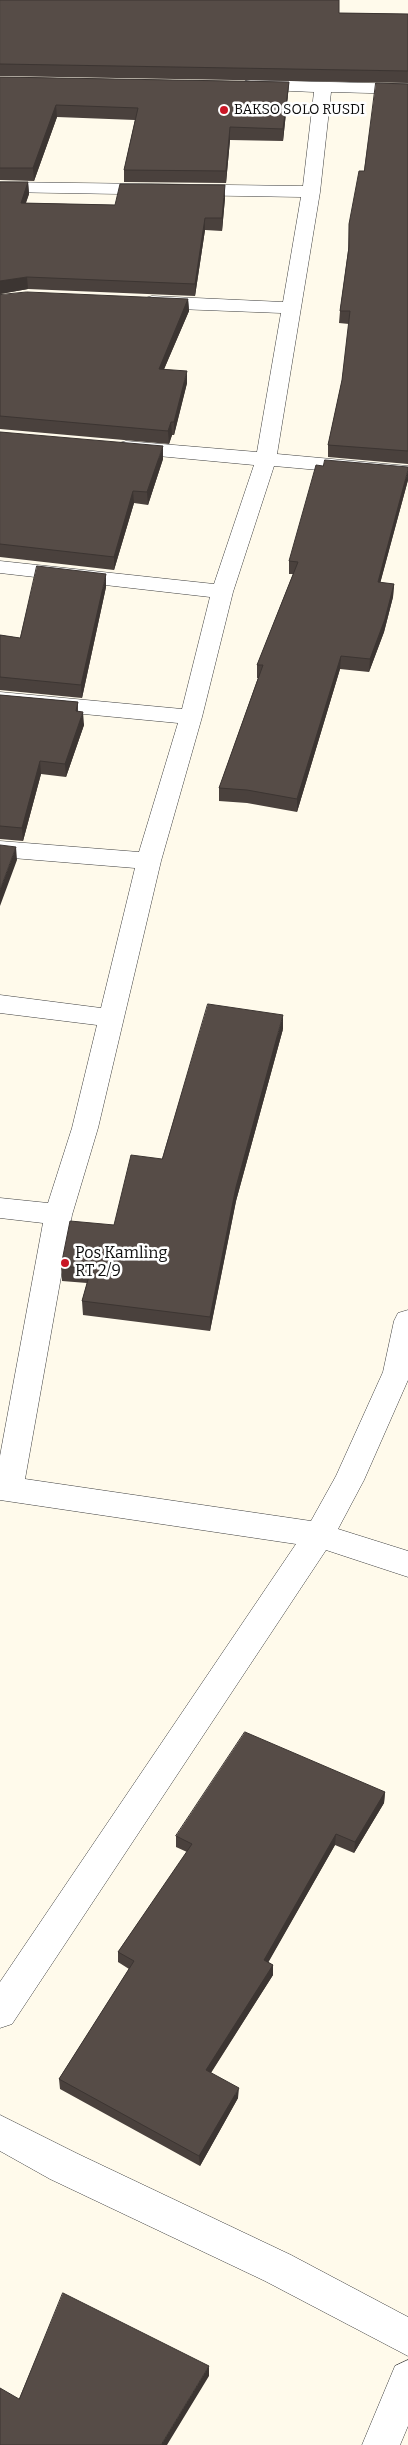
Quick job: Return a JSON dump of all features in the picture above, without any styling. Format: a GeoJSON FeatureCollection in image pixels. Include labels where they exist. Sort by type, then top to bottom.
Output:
{"type":"FeatureCollection","features":[{"type":"Feature","properties":{"kind":"street"},"geometry":{"type":"LineString","coordinates":[[233,85],[323,86],[408,90]]}},
{"type":"Feature","properties":{"kind":"street"},"geometry":{"type":"LineString","coordinates":[[323,86],[311,192],[293,308],[266,459],[222,592],[192,717],[149,861],[85,1128],[58,1215],[4,1488],[319,1535],[408,1564]]}},
{"type":"Feature","properties":{"kind":"street"},"geometry":{"type":"LineString","coordinates":[[0,187],[311,192]]}},
{"type":"Feature","properties":{"kind":"street"},"geometry":{"type":"LineString","coordinates":[[136,301],[293,308]]}},
{"type":"Feature","properties":{"kind":"street"},"geometry":{"type":"LineString","coordinates":[[108,446],[408,472]]}},
{"type":"Feature","properties":{"kind":"street"},"geometry":{"type":"LineString","coordinates":[[0,567],[222,592]]}},
{"type":"Feature","properties":{"kind":"street"},"geometry":{"type":"LineString","coordinates":[[0,699],[192,717]]}},
{"type":"Feature","properties":{"kind":"street"},"geometry":{"type":"LineString","coordinates":[[0,849],[149,861]]}},
{"type":"Feature","properties":{"kind":"street"},"geometry":{"type":"LineString","coordinates":[[0,1004],[110,1018]]}},
{"type":"Feature","properties":{"kind":"street"},"geometry":{"type":"LineString","coordinates":[[0,1208],[58,1215]]}},
{"type":"Feature","properties":{"kind":"street"},"geometry":{"type":"LineString","coordinates":[[0,2012],[319,1535],[349,1480],[397,1372],[408,1321]]}},
{"type":"Feature","properties":{"kind":"street"},"geometry":{"type":"LineString","coordinates":[[0,2132],[63,2166],[278,2268],[408,2337]]}},
{"type":"Feature","properties":{"kind":"street"},"geometry":{"type":"LineString","coordinates":[[381,2445],[408,2379]]}},
{"type":"Feature","properties":{"kind":"building"},"geometry":{"type":"Polygon","coordinates":[[[0,0],[339,0],[339,13],[408,14],[408,71],[0,64],[0,0]]]}},
{"type":"Feature","properties":{"kind":"building"},"geometry":{"type":"Polygon","coordinates":[[[0,77],[289,82],[283,129],[230,127],[226,171],[124,170],[138,108],[56,105],[33,168],[0,168],[0,77]]]}},
{"type":"Feature","properties":{"kind":"building"},"geometry":{"type":"Polygon","coordinates":[[[376,83],[408,84],[408,451],[328,445],[342,380],[350,311],[340,311],[349,247],[349,224],[359,171],[364,171],[376,83]]]}},
{"type":"Feature","properties":{"kind":"building"},"geometry":{"type":"Polygon","coordinates":[[[0,182],[28,182],[21,203],[115,205],[120,184],[225,185],[222,218],[205,218],[195,284],[27,277],[0,281],[0,182]]]}},
{"type":"Feature","properties":{"kind":"building"},"geometry":{"type":"Polygon","coordinates":[[[27,292],[188,299],[159,369],[187,371],[174,422],[171,422],[168,431],[0,416],[0,295],[27,292]]]}},
{"type":"Feature","properties":{"kind":"building"},"geometry":{"type":"Polygon","coordinates":[[[0,432],[163,446],[147,492],[133,491],[114,557],[0,544],[0,432]]]}},
{"type":"Feature","properties":{"kind":"building"},"geometry":{"type":"Polygon","coordinates":[[[325,460],[408,467],[378,582],[394,584],[385,619],[370,659],[341,656],[297,799],[247,790],[219,788],[263,665],[257,665],[298,562],[289,561],[316,465],[323,466],[325,460]]]}},
{"type":"Feature","properties":{"kind":"building"},"geometry":{"type":"Polygon","coordinates":[[[37,566],[106,574],[81,685],[0,677],[0,635],[20,638],[37,566]]]}},
{"type":"Feature","properties":{"kind":"building"},"geometry":{"type":"Polygon","coordinates":[[[0,695],[78,702],[76,711],[83,712],[65,764],[40,761],[22,828],[0,826],[0,695]]]}},
{"type":"Feature","properties":{"kind":"building"},"geometry":{"type":"Polygon","coordinates":[[[0,845],[16,847],[0,890],[0,845]]]}},
{"type":"Feature","properties":{"kind":"building"},"geometry":{"type":"Polygon","coordinates":[[[208,1004],[283,1015],[236,1187],[210,1317],[82,1301],[91,1269],[61,1266],[70,1221],[114,1225],[131,1155],[162,1159],[208,1004]]]}},
{"type":"Feature","properties":{"kind":"building"},"geometry":{"type":"Polygon","coordinates":[[[245,1732],[385,1792],[355,1842],[336,1834],[264,1960],[273,1965],[206,2070],[239,2088],[199,2156],[59,2079],[134,1961],[118,1952],[192,1844],[176,1836],[245,1732]]]}},
{"type":"Feature","properties":{"kind":"building"},"geometry":{"type":"Polygon","coordinates":[[[63,2293],[209,2366],[161,2445],[0,2445],[0,2388],[19,2399],[63,2293]]]}},
{"type":"Feature","properties":{"kind":"place","name":"BAKSO SOLO RUSDI"},"geometry":{"type":"Point","coordinates":[224,110]}},
{"type":"Feature","properties":{"kind":"place","name":"Pos Kamling RT 2/9"},"geometry":{"type":"Point","coordinates":[65,1263]}}]}
